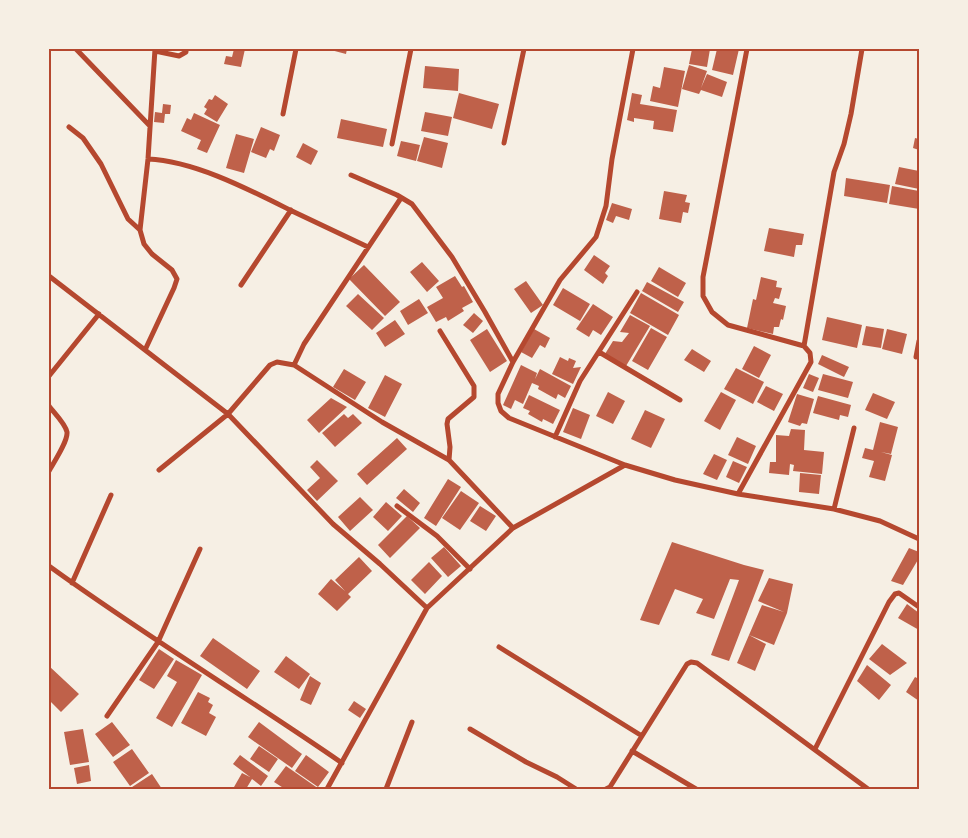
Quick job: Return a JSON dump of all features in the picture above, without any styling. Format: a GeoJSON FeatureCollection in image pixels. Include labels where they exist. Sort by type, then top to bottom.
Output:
{"type":"FeatureCollection","features":[{"type":"Feature","properties":{"kind":"street"},"geometry":{"type":"LineString","coordinates":[[76,49],[149,125]]}},
{"type":"Feature","properties":{"kind":"street"},"geometry":{"type":"LineString","coordinates":[[145,350],[177,280],[172,270],[152,254],[144,244],[140,230],[148,159],[155,50],[179,56],[186,52],[186,49]]}},
{"type":"Feature","properties":{"kind":"street"},"geometry":{"type":"LineString","coordinates":[[283,114],[296,49]]}},
{"type":"Feature","properties":{"kind":"street"},"geometry":{"type":"LineString","coordinates":[[392,144],[411,49]]}},
{"type":"Feature","properties":{"kind":"street"},"geometry":{"type":"LineString","coordinates":[[504,143],[524,49]]}},
{"type":"Feature","properties":{"kind":"street"},"geometry":{"type":"LineString","coordinates":[[633,49],[612,159],[606,206],[596,237],[560,280],[513,362],[498,394],[498,403],[501,411],[509,418],[625,465],[675,480],[738,494],[834,509],[880,521],[919,539]]}},
{"type":"Feature","properties":{"kind":"street"},"geometry":{"type":"LineString","coordinates":[[738,494],[811,362],[810,354],[804,346],[728,325],[712,312],[703,296],[703,277],[747,49]]}},
{"type":"Feature","properties":{"kind":"street"},"geometry":{"type":"LineString","coordinates":[[804,346],[834,172],[844,144],[851,114],[862,49]]}},
{"type":"Feature","properties":{"kind":"street"},"geometry":{"type":"LineString","coordinates":[[69,127],[83,138],[101,164],[128,219],[140,230]]}},
{"type":"Feature","properties":{"kind":"street"},"geometry":{"type":"LineString","coordinates":[[148,159],[165,160],[251,190],[368,248]]}},
{"type":"Feature","properties":{"kind":"street"},"geometry":{"type":"LineString","coordinates":[[351,175],[412,204],[452,257],[486,312],[513,362]]}},
{"type":"Feature","properties":{"kind":"street"},"geometry":{"type":"LineString","coordinates":[[294,365],[304,344],[402,198]]}},
{"type":"Feature","properties":{"kind":"street"},"geometry":{"type":"LineString","coordinates":[[241,285],[291,210]]}},
{"type":"Feature","properties":{"kind":"street"},"geometry":{"type":"LineString","coordinates":[[49,276],[228,414],[333,524],[427,608]]}},
{"type":"Feature","properties":{"kind":"street"},"geometry":{"type":"LineString","coordinates":[[555,437],[580,381],[637,292]]}},
{"type":"Feature","properties":{"kind":"street"},"geometry":{"type":"LineString","coordinates":[[49,376],[99,314]]}},
{"type":"Feature","properties":{"kind":"street"},"geometry":{"type":"LineString","coordinates":[[440,331],[474,386],[474,398],[448,419],[450,447],[448,460]]}},
{"type":"Feature","properties":{"kind":"street"},"geometry":{"type":"LineString","coordinates":[[916,357],[919,342]]}},
{"type":"Feature","properties":{"kind":"street"},"geometry":{"type":"LineString","coordinates":[[599,352],[680,400]]}},
{"type":"Feature","properties":{"kind":"street"},"geometry":{"type":"LineString","coordinates":[[159,470],[228,414],[273,362],[294,365],[382,422],[448,460],[513,528]]}},
{"type":"Feature","properties":{"kind":"street"},"geometry":{"type":"LineString","coordinates":[[49,406],[65,427],[67,433],[66,439],[49,471]]}},
{"type":"Feature","properties":{"kind":"street"},"geometry":{"type":"LineString","coordinates":[[834,509],[854,428]]}},
{"type":"Feature","properties":{"kind":"street"},"geometry":{"type":"LineString","coordinates":[[327,789],[427,608],[513,528],[625,465]]}},
{"type":"Feature","properties":{"kind":"street"},"geometry":{"type":"LineString","coordinates":[[72,583],[111,495]]}},
{"type":"Feature","properties":{"kind":"street"},"geometry":{"type":"LineString","coordinates":[[397,506],[437,536],[470,569]]}},
{"type":"Feature","properties":{"kind":"street"},"geometry":{"type":"LineString","coordinates":[[107,716],[158,642],[200,549]]}},
{"type":"Feature","properties":{"kind":"street"},"geometry":{"type":"LineString","coordinates":[[49,566],[158,642],[247,698],[342,763]]}},
{"type":"Feature","properties":{"kind":"street"},"geometry":{"type":"LineString","coordinates":[[815,749],[889,602],[895,594],[899,593],[919,607]]}},
{"type":"Feature","properties":{"kind":"street"},"geometry":{"type":"LineString","coordinates":[[499,647],[642,736]]}},
{"type":"Feature","properties":{"kind":"street"},"geometry":{"type":"LineString","coordinates":[[606,789],[610,786],[687,664],[691,662],[697,663],[868,789]]}},
{"type":"Feature","properties":{"kind":"street"},"geometry":{"type":"LineString","coordinates":[[386,789],[412,722]]}},
{"type":"Feature","properties":{"kind":"street"},"geometry":{"type":"LineString","coordinates":[[470,729],[576,789]]}},
{"type":"Feature","properties":{"kind":"street"},"geometry":{"type":"LineString","coordinates":[[632,751],[696,789]]}},
{"type":"Feature","properties":{"kind":"building"},"geometry":{"type":"Polygon","coordinates":[[[234,49],[245,49],[241,67],[224,64],[226,56],[232,57],[234,49]]]}},
{"type":"Feature","properties":{"kind":"building"},"geometry":{"type":"Polygon","coordinates":[[[327,49],[347,49],[346,54],[327,49]]]}},
{"type":"Feature","properties":{"kind":"building"},"geometry":{"type":"Polygon","coordinates":[[[692,49],[710,49],[707,67],[689,64],[692,49]]]}},
{"type":"Feature","properties":{"kind":"building"},"geometry":{"type":"Polygon","coordinates":[[[717,49],[739,49],[733,75],[712,70],[717,49]]]}},
{"type":"Feature","properties":{"kind":"building"},"geometry":{"type":"Polygon","coordinates":[[[689,65],[707,71],[701,88],[707,74],[727,82],[722,97],[701,90],[699,94],[682,89],[689,65]]]}},
{"type":"Feature","properties":{"kind":"building"},"geometry":{"type":"Polygon","coordinates":[[[425,66],[459,69],[458,91],[423,88],[425,66]]]}},
{"type":"Feature","properties":{"kind":"building"},"geometry":{"type":"Polygon","coordinates":[[[664,67],[685,71],[678,107],[650,101],[653,86],[660,88],[664,67]]]}},
{"type":"Feature","properties":{"kind":"building"},"geometry":{"type":"Polygon","coordinates":[[[459,93],[499,104],[492,129],[453,118],[459,93]]]}},
{"type":"Feature","properties":{"kind":"building"},"geometry":{"type":"Polygon","coordinates":[[[632,93],[642,95],[640,104],[677,110],[673,132],[653,129],[654,121],[634,118],[634,122],[627,120],[632,93]]]}},
{"type":"Feature","properties":{"kind":"building"},"geometry":{"type":"Polygon","coordinates":[[[215,95],[228,104],[217,122],[204,114],[207,109],[204,107],[209,99],[212,100],[215,95]]]}},
{"type":"Feature","properties":{"kind":"building"},"geometry":{"type":"Polygon","coordinates":[[[163,104],[171,105],[170,114],[165,114],[164,123],[154,122],[155,112],[162,113],[163,104]]]}},
{"type":"Feature","properties":{"kind":"building"},"geometry":{"type":"Polygon","coordinates":[[[425,112],[452,117],[448,136],[421,131],[425,112]]]}},
{"type":"Feature","properties":{"kind":"building"},"geometry":{"type":"Polygon","coordinates":[[[194,113],[220,125],[207,153],[197,149],[201,140],[181,131],[187,118],[191,120],[194,113]]]}},
{"type":"Feature","properties":{"kind":"building"},"geometry":{"type":"Polygon","coordinates":[[[341,119],[387,129],[383,147],[337,138],[341,119]]]}},
{"type":"Feature","properties":{"kind":"building"},"geometry":{"type":"Polygon","coordinates":[[[261,127],[280,135],[274,151],[270,149],[266,158],[251,152],[261,127]]]}},
{"type":"Feature","properties":{"kind":"building"},"geometry":{"type":"Polygon","coordinates":[[[236,134],[254,139],[244,173],[226,168],[236,134]]]}},
{"type":"Feature","properties":{"kind":"building"},"geometry":{"type":"Polygon","coordinates":[[[424,137],[448,143],[442,168],[417,161],[424,137]]]}},
{"type":"Feature","properties":{"kind":"building"},"geometry":{"type":"Polygon","coordinates":[[[915,138],[919,139],[919,150],[913,148],[915,138]]]}},
{"type":"Feature","properties":{"kind":"building"},"geometry":{"type":"Polygon","coordinates":[[[401,141],[420,145],[416,161],[397,156],[401,141]]]}},
{"type":"Feature","properties":{"kind":"building"},"geometry":{"type":"Polygon","coordinates":[[[303,143],[318,151],[311,165],[296,157],[303,143]]]}},
{"type":"Feature","properties":{"kind":"building"},"geometry":{"type":"Polygon","coordinates":[[[899,167],[919,171],[919,189],[895,184],[899,167]]]}},
{"type":"Feature","properties":{"kind":"building"},"geometry":{"type":"Polygon","coordinates":[[[846,178],[890,185],[887,203],[844,196],[846,178]]]}},
{"type":"Feature","properties":{"kind":"building"},"geometry":{"type":"Polygon","coordinates":[[[892,186],[919,191],[919,209],[889,204],[892,186]]]}},
{"type":"Feature","properties":{"kind":"building"},"geometry":{"type":"Polygon","coordinates":[[[664,191],[687,195],[685,202],[690,203],[688,213],[683,212],[681,223],[659,219],[664,191]]]}},
{"type":"Feature","properties":{"kind":"building"},"geometry":{"type":"Polygon","coordinates":[[[612,203],[632,209],[629,220],[616,216],[613,223],[606,220],[612,203]]]}},
{"type":"Feature","properties":{"kind":"building"},"geometry":{"type":"Polygon","coordinates":[[[769,228],[804,234],[802,245],[796,245],[794,257],[764,251],[769,228]]]}},
{"type":"Feature","properties":{"kind":"building"},"geometry":{"type":"Polygon","coordinates":[[[594,255],[610,266],[605,273],[608,276],[603,284],[584,270],[594,255]]]}},
{"type":"Feature","properties":{"kind":"building"},"geometry":{"type":"Polygon","coordinates":[[[422,262],[439,281],[427,292],[410,272],[422,262]]]}},
{"type":"Feature","properties":{"kind":"building"},"geometry":{"type":"Polygon","coordinates":[[[364,265],[400,302],[385,316],[349,279],[364,265]]]}},
{"type":"Feature","properties":{"kind":"building"},"geometry":{"type":"Polygon","coordinates":[[[659,267],[686,283],[678,297],[651,281],[659,267]]]}},
{"type":"Feature","properties":{"kind":"building"},"geometry":{"type":"Polygon","coordinates":[[[455,276],[462,287],[464,286],[473,302],[462,308],[464,311],[448,321],[446,317],[436,322],[427,307],[443,298],[436,287],[455,276]]]}},
{"type":"Feature","properties":{"kind":"building"},"geometry":{"type":"Polygon","coordinates":[[[761,277],[777,281],[776,287],[782,288],[779,299],[775,298],[773,303],[786,306],[783,320],[781,319],[779,327],[774,327],[773,334],[747,328],[753,299],[756,300],[761,277]]]}},
{"type":"Feature","properties":{"kind":"building"},"geometry":{"type":"Polygon","coordinates":[[[526,281],[543,305],[531,313],[514,289],[526,281]]]}},
{"type":"Feature","properties":{"kind":"building"},"geometry":{"type":"Polygon","coordinates":[[[647,282],[684,302],[678,312],[642,291],[647,282]]]}},
{"type":"Feature","properties":{"kind":"building"},"geometry":{"type":"Polygon","coordinates":[[[563,288],[590,304],[580,321],[553,305],[563,288]]]}},
{"type":"Feature","properties":{"kind":"building"},"geometry":{"type":"Polygon","coordinates":[[[641,293],[679,315],[668,335],[630,313],[641,293]]]}},
{"type":"Feature","properties":{"kind":"building"},"geometry":{"type":"Polygon","coordinates":[[[358,294],[384,318],[372,330],[346,306],[358,294]]]}},
{"type":"Feature","properties":{"kind":"building"},"geometry":{"type":"Polygon","coordinates":[[[419,299],[428,313],[408,325],[400,311],[419,299]]]}},
{"type":"Feature","properties":{"kind":"building"},"geometry":{"type":"Polygon","coordinates":[[[593,304],[613,317],[601,335],[593,330],[589,337],[576,329],[593,304]]]}},
{"type":"Feature","properties":{"kind":"building"},"geometry":{"type":"Polygon","coordinates":[[[474,313],[483,321],[473,333],[463,325],[474,313]]]}},
{"type":"Feature","properties":{"kind":"building"},"geometry":{"type":"Polygon","coordinates":[[[630,315],[650,326],[626,366],[605,354],[613,341],[622,342],[629,333],[620,332],[630,315]]]}},
{"type":"Feature","properties":{"kind":"building"},"geometry":{"type":"Polygon","coordinates":[[[827,317],[862,325],[857,348],[822,340],[827,317]]]}},
{"type":"Feature","properties":{"kind":"building"},"geometry":{"type":"Polygon","coordinates":[[[395,320],[405,334],[385,347],[376,333],[395,320]]]}},
{"type":"Feature","properties":{"kind":"building"},"geometry":{"type":"Polygon","coordinates":[[[866,326],[884,329],[881,348],[862,345],[866,326]]]}},
{"type":"Feature","properties":{"kind":"building"},"geometry":{"type":"Polygon","coordinates":[[[651,328],[667,337],[648,370],[632,361],[651,328]]]}},
{"type":"Feature","properties":{"kind":"building"},"geometry":{"type":"Polygon","coordinates":[[[487,329],[507,361],[490,372],[470,340],[487,329]]]}},
{"type":"Feature","properties":{"kind":"building"},"geometry":{"type":"Polygon","coordinates":[[[534,329],[550,338],[545,348],[540,345],[532,358],[521,352],[534,329]]]}},
{"type":"Feature","properties":{"kind":"building"},"geometry":{"type":"Polygon","coordinates":[[[887,329],[907,334],[902,354],[882,349],[887,329]]]}},
{"type":"Feature","properties":{"kind":"building"},"geometry":{"type":"Polygon","coordinates":[[[754,346],[771,355],[759,378],[742,369],[754,346]]]}},
{"type":"Feature","properties":{"kind":"building"},"geometry":{"type":"Polygon","coordinates":[[[692,349],[711,361],[704,372],[684,360],[692,349]]]}},
{"type":"Feature","properties":{"kind":"building"},"geometry":{"type":"Polygon","coordinates":[[[822,355],[849,367],[844,377],[818,364],[822,355]]]}},
{"type":"Feature","properties":{"kind":"building"},"geometry":{"type":"Polygon","coordinates":[[[560,357],[568,361],[569,358],[576,361],[573,368],[581,367],[573,384],[552,374],[560,357]]]}},
{"type":"Feature","properties":{"kind":"building"},"geometry":{"type":"Polygon","coordinates":[[[521,365],[537,373],[535,379],[540,369],[571,386],[565,398],[558,394],[556,399],[538,389],[539,386],[532,383],[523,404],[515,400],[511,409],[503,405],[521,365]]]}},
{"type":"Feature","properties":{"kind":"building"},"geometry":{"type":"Polygon","coordinates":[[[736,368],[764,382],[753,404],[724,389],[736,368]]]}},
{"type":"Feature","properties":{"kind":"building"},"geometry":{"type":"Polygon","coordinates":[[[344,369],[366,382],[355,400],[333,387],[344,369]]]}},
{"type":"Feature","properties":{"kind":"building"},"geometry":{"type":"Polygon","coordinates":[[[809,374],[819,378],[813,392],[803,388],[809,374]]]}},
{"type":"Feature","properties":{"kind":"building"},"geometry":{"type":"Polygon","coordinates":[[[823,374],[853,382],[848,398],[818,390],[823,374]]]}},
{"type":"Feature","properties":{"kind":"building"},"geometry":{"type":"Polygon","coordinates":[[[385,375],[402,384],[385,417],[368,408],[385,375]]]}},
{"type":"Feature","properties":{"kind":"building"},"geometry":{"type":"Polygon","coordinates":[[[766,386],[783,394],[774,411],[757,402],[766,386]]]}},
{"type":"Feature","properties":{"kind":"building"},"geometry":{"type":"Polygon","coordinates":[[[608,392],[625,401],[613,424],[596,416],[608,392]]]}},
{"type":"Feature","properties":{"kind":"building"},"geometry":{"type":"Polygon","coordinates":[[[721,392],[736,400],[720,430],[704,421],[721,392]]]}},
{"type":"Feature","properties":{"kind":"building"},"geometry":{"type":"Polygon","coordinates":[[[873,393],[895,402],[887,419],[865,410],[873,393]]]}},
{"type":"Feature","properties":{"kind":"building"},"geometry":{"type":"Polygon","coordinates":[[[797,394],[814,399],[807,424],[802,423],[800,426],[788,422],[797,394]]]}},
{"type":"Feature","properties":{"kind":"building"},"geometry":{"type":"Polygon","coordinates":[[[529,395],[560,410],[553,424],[543,419],[542,422],[528,414],[530,411],[523,408],[529,395]]]}},
{"type":"Feature","properties":{"kind":"building"},"geometry":{"type":"Polygon","coordinates":[[[818,396],[851,405],[848,417],[840,415],[839,420],[813,413],[818,396]]]}},
{"type":"Feature","properties":{"kind":"building"},"geometry":{"type":"Polygon","coordinates":[[[331,398],[347,407],[319,433],[307,420],[331,398]]]}},
{"type":"Feature","properties":{"kind":"building"},"geometry":{"type":"Polygon","coordinates":[[[573,408],[590,415],[581,439],[563,432],[573,408]]]}},
{"type":"Feature","properties":{"kind":"building"},"geometry":{"type":"Polygon","coordinates":[[[645,410],[665,419],[651,448],[631,439],[645,410]]]}},
{"type":"Feature","properties":{"kind":"building"},"geometry":{"type":"Polygon","coordinates":[[[344,414],[348,418],[353,414],[362,423],[335,447],[322,433],[344,414]]]}},
{"type":"Feature","properties":{"kind":"building"},"geometry":{"type":"Polygon","coordinates":[[[880,422],[898,427],[891,454],[881,452],[892,455],[885,481],[869,477],[874,461],[862,458],[865,448],[873,450],[880,422]]]}},
{"type":"Feature","properties":{"kind":"building"},"geometry":{"type":"Polygon","coordinates":[[[791,429],[805,430],[804,450],[824,452],[822,474],[793,471],[794,465],[790,464],[789,475],[769,473],[770,462],[776,462],[776,435],[789,436],[791,429]]]}},
{"type":"Feature","properties":{"kind":"building"},"geometry":{"type":"Polygon","coordinates":[[[737,437],[756,446],[748,464],[728,455],[737,437]]]}},
{"type":"Feature","properties":{"kind":"building"},"geometry":{"type":"Polygon","coordinates":[[[397,438],[407,449],[367,485],[357,474],[397,438]]]}},
{"type":"Feature","properties":{"kind":"building"},"geometry":{"type":"Polygon","coordinates":[[[714,454],[727,460],[717,480],[703,474],[714,454]]]}},
{"type":"Feature","properties":{"kind":"building"},"geometry":{"type":"Polygon","coordinates":[[[317,460],[338,481],[317,501],[307,490],[320,478],[310,467],[317,460]]]}},
{"type":"Feature","properties":{"kind":"building"},"geometry":{"type":"Polygon","coordinates":[[[733,461],[747,467],[739,483],[726,477],[733,461]]]}},
{"type":"Feature","properties":{"kind":"building"},"geometry":{"type":"Polygon","coordinates":[[[800,473],[821,475],[819,494],[799,492],[800,473]]]}},
{"type":"Feature","properties":{"kind":"building"},"geometry":{"type":"Polygon","coordinates":[[[448,479],[461,487],[436,526],[424,518],[448,479]]]}},
{"type":"Feature","properties":{"kind":"building"},"geometry":{"type":"Polygon","coordinates":[[[404,489],[420,503],[413,512],[396,498],[404,489]]]}},
{"type":"Feature","properties":{"kind":"building"},"geometry":{"type":"Polygon","coordinates":[[[461,491],[479,503],[460,530],[442,518],[461,491]]]}},
{"type":"Feature","properties":{"kind":"building"},"geometry":{"type":"Polygon","coordinates":[[[360,497],[373,510],[350,531],[338,517],[360,497]]]}},
{"type":"Feature","properties":{"kind":"building"},"geometry":{"type":"Polygon","coordinates":[[[386,502],[402,516],[388,531],[373,517],[386,502]]]}},
{"type":"Feature","properties":{"kind":"building"},"geometry":{"type":"Polygon","coordinates":[[[480,506],[496,516],[486,531],[470,521],[480,506]]]}},
{"type":"Feature","properties":{"kind":"building"},"geometry":{"type":"Polygon","coordinates":[[[407,516],[420,528],[390,558],[378,545],[407,516]]]}},
{"type":"Feature","properties":{"kind":"building"},"geometry":{"type":"Polygon","coordinates":[[[672,542],[764,570],[729,661],[711,655],[739,580],[730,579],[714,619],[696,613],[703,599],[675,589],[659,625],[640,620],[672,542]]]}},
{"type":"Feature","properties":{"kind":"building"},"geometry":{"type":"Polygon","coordinates":[[[444,547],[461,566],[448,577],[431,558],[444,547]]]}},
{"type":"Feature","properties":{"kind":"building"},"geometry":{"type":"Polygon","coordinates":[[[909,548],[919,552],[919,558],[903,585],[891,581],[909,548]]]}},
{"type":"Feature","properties":{"kind":"building"},"geometry":{"type":"Polygon","coordinates":[[[359,557],[372,571],[348,594],[351,597],[337,611],[318,594],[331,579],[345,591],[335,580],[359,557]]]}},
{"type":"Feature","properties":{"kind":"building"},"geometry":{"type":"Polygon","coordinates":[[[429,562],[442,576],[425,594],[411,580],[429,562]]]}},
{"type":"Feature","properties":{"kind":"building"},"geometry":{"type":"Polygon","coordinates":[[[769,578],[793,584],[787,613],[774,645],[749,635],[762,605],[784,612],[758,601],[769,578]]]}},
{"type":"Feature","properties":{"kind":"building"},"geometry":{"type":"Polygon","coordinates":[[[907,604],[919,613],[919,630],[898,618],[907,604]]]}},
{"type":"Feature","properties":{"kind":"building"},"geometry":{"type":"Polygon","coordinates":[[[749,635],[766,644],[755,671],[737,663],[749,635]]]}},
{"type":"Feature","properties":{"kind":"building"},"geometry":{"type":"Polygon","coordinates":[[[213,638],[260,671],[247,689],[200,656],[213,638]]]}},
{"type":"Feature","properties":{"kind":"building"},"geometry":{"type":"Polygon","coordinates":[[[882,644],[907,663],[890,675],[869,659],[882,644]]]}},
{"type":"Feature","properties":{"kind":"building"},"geometry":{"type":"Polygon","coordinates":[[[159,649],[174,659],[154,689],[139,680],[159,649]]]}},
{"type":"Feature","properties":{"kind":"building"},"geometry":{"type":"Polygon","coordinates":[[[286,656],[310,674],[299,689],[274,672],[286,656]]]}},
{"type":"Feature","properties":{"kind":"building"},"geometry":{"type":"Polygon","coordinates":[[[176,660],[202,675],[172,727],[156,718],[177,682],[167,676],[176,660]]]}},
{"type":"Feature","properties":{"kind":"building"},"geometry":{"type":"Polygon","coordinates":[[[867,665],[891,685],[879,700],[857,681],[867,665]]]}},
{"type":"Feature","properties":{"kind":"building"},"geometry":{"type":"Polygon","coordinates":[[[49,666],[79,694],[61,712],[49,700],[49,666]]]}},
{"type":"Feature","properties":{"kind":"building"},"geometry":{"type":"Polygon","coordinates":[[[310,676],[321,683],[311,705],[300,700],[310,676]]]}},
{"type":"Feature","properties":{"kind":"building"},"geometry":{"type":"Polygon","coordinates":[[[915,677],[919,679],[919,701],[906,692],[915,677]]]}},
{"type":"Feature","properties":{"kind":"building"},"geometry":{"type":"Polygon","coordinates":[[[198,692],[210,698],[208,702],[213,705],[209,713],[216,717],[206,736],[181,723],[198,692]]]}},
{"type":"Feature","properties":{"kind":"building"},"geometry":{"type":"Polygon","coordinates":[[[354,701],[366,709],[360,718],[348,710],[354,701]]]}},
{"type":"Feature","properties":{"kind":"building"},"geometry":{"type":"Polygon","coordinates":[[[112,722],[130,745],[113,757],[95,734],[112,722]]]}},
{"type":"Feature","properties":{"kind":"building"},"geometry":{"type":"Polygon","coordinates":[[[259,722],[302,754],[292,768],[248,737],[259,722]]]}},
{"type":"Feature","properties":{"kind":"building"},"geometry":{"type":"Polygon","coordinates":[[[83,729],[89,762],[70,765],[64,732],[83,729]]]}},
{"type":"Feature","properties":{"kind":"building"},"geometry":{"type":"Polygon","coordinates":[[[259,746],[278,759],[269,772],[250,759],[259,746]]]}},
{"type":"Feature","properties":{"kind":"building"},"geometry":{"type":"Polygon","coordinates":[[[132,749],[149,773],[130,786],[113,762],[132,749]]]}},
{"type":"Feature","properties":{"kind":"building"},"geometry":{"type":"Polygon","coordinates":[[[240,755],[268,776],[261,786],[252,779],[246,789],[234,787],[242,773],[250,777],[233,764],[240,755]]]}},
{"type":"Feature","properties":{"kind":"building"},"geometry":{"type":"Polygon","coordinates":[[[306,755],[329,772],[318,787],[295,771],[306,755]]]}},
{"type":"Feature","properties":{"kind":"building"},"geometry":{"type":"Polygon","coordinates":[[[89,765],[91,781],[77,784],[74,768],[89,765]]]}},
{"type":"Feature","properties":{"kind":"building"},"geometry":{"type":"Polygon","coordinates":[[[286,766],[319,789],[285,789],[274,782],[286,766]]]}},
{"type":"Feature","properties":{"kind":"building"},"geometry":{"type":"Polygon","coordinates":[[[152,774],[162,789],[129,789],[152,774]]]}}]}
